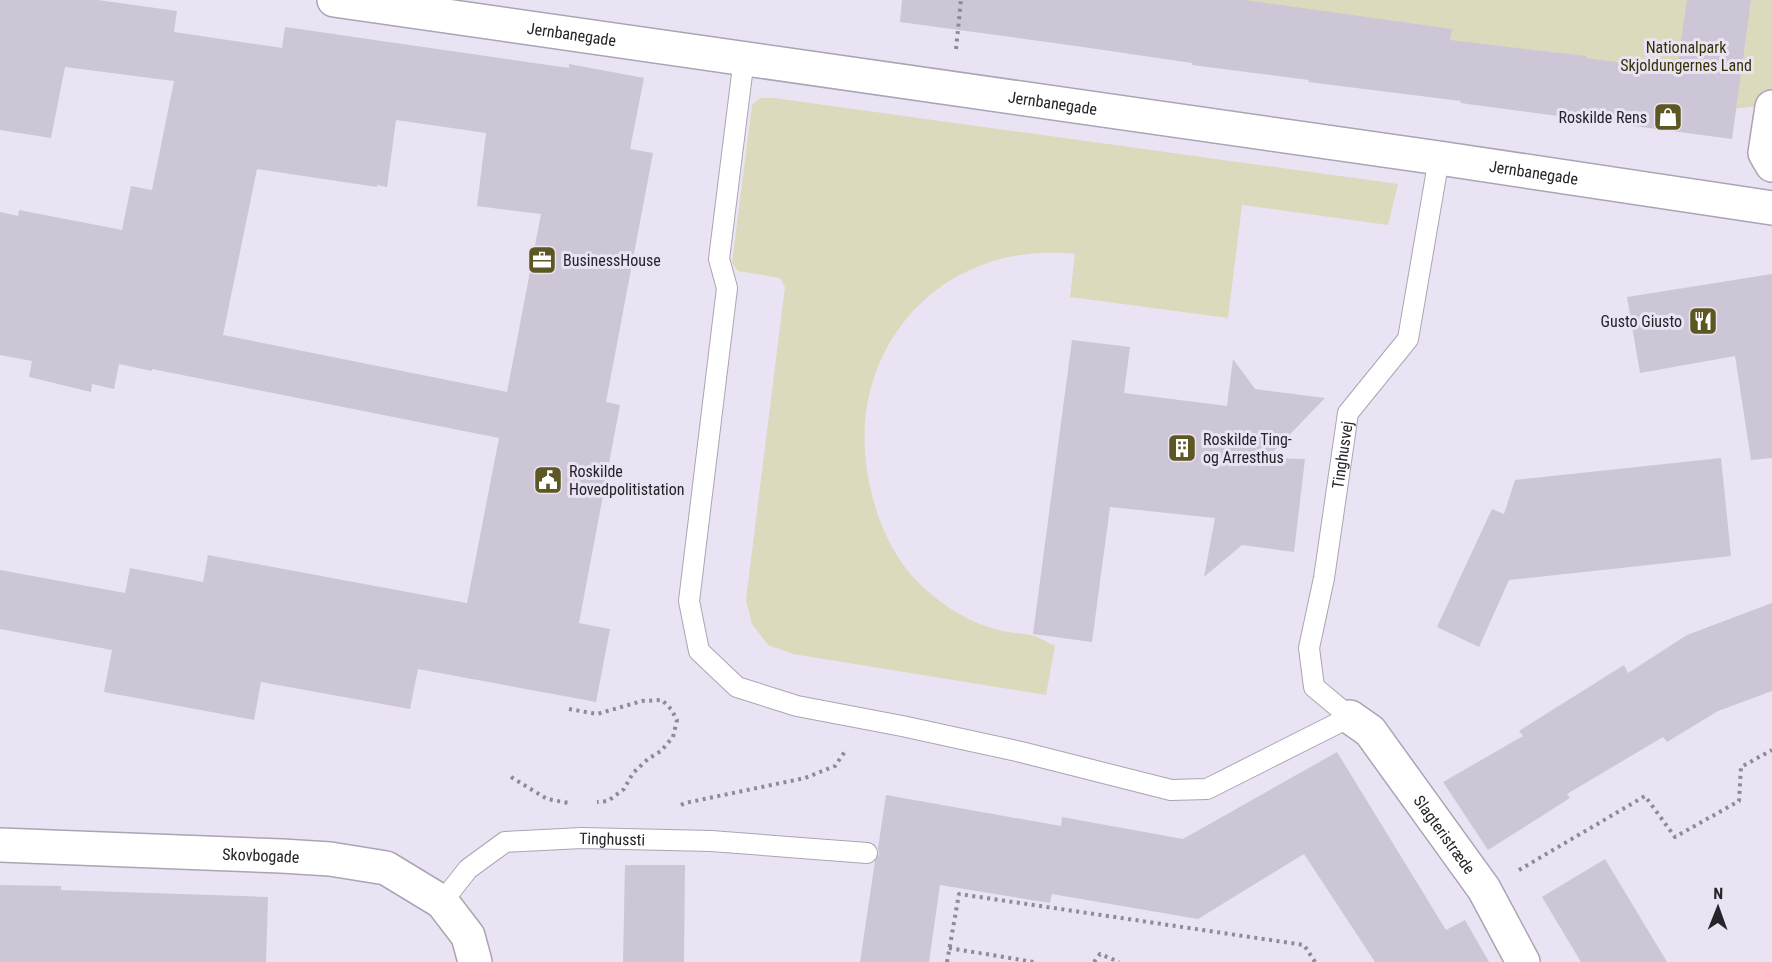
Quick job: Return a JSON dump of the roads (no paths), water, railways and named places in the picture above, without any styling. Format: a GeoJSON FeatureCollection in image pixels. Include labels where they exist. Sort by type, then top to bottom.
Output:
{"type":"FeatureCollection","features":[{"type":"Feature","properties":{"kind":"main road","name":"Jernbanegade"},"geometry":{"type":"LineString","coordinates":[[355,2],[1772,208]]}},
{"type":"Feature","properties":{"kind":"main road"},"geometry":{"type":"LineString","coordinates":[[1772,107],[1765,153],[1772,165]]}},
{"type":"Feature","properties":{"kind":"main road","name":"Slagteristræde"},"geometry":{"type":"LineString","coordinates":[[1350,717],[1370,731],[1484,889],[1523,962]]}},
{"type":"Feature","properties":{"kind":"main road","name":"Skovbogade"},"geometry":{"type":"LineString","coordinates":[[0,845],[330,860],[386,868],[442,902],[468,936],[476,962]]}},
{"type":"Feature","properties":{"kind":"lane"},"geometry":{"type":"LineString","coordinates":[[744,58],[719,259],[727,288],[689,601],[699,651],[736,687],[797,706],[1021,752],[1171,790],[1207,789],[1350,717]]}},
{"type":"Feature","properties":{"kind":"lane","name":"Tinghusvej"},"geometry":{"type":"LineString","coordinates":[[1350,717],[1314,687],[1309,648],[1324,578],[1348,413],[1408,339],[1439,158]]}},
{"type":"Feature","properties":{"kind":"lane","name":"Tinghussti"},"geometry":{"type":"LineString","coordinates":[[442,902],[468,868],[505,842],[582,838],[711,841],[867,853]]}},
{"type":"Feature","properties":{"kind":"place","name":"Roskilde Rens"},"geometry":{"type":"Point","coordinates":[1668,117]}},
{"type":"Feature","properties":{"kind":"place","name":"BusinessHouse"},"geometry":{"type":"Point","coordinates":[542,260]}},
{"type":"Feature","properties":{"kind":"place","name":"Gusto Giusto"},"geometry":{"type":"Point","coordinates":[1703,321]}},
{"type":"Feature","properties":{"kind":"place","name":"Roskilde Ting- og Arresthus"},"geometry":{"type":"Point","coordinates":[1182,448]}},
{"type":"Feature","properties":{"kind":"place","name":"Roskilde Hovedpolitistation"},"geometry":{"type":"Point","coordinates":[548,480]}},
{"type":"Feature","properties":{"kind":"park label","name":"Nationalpark Skjoldungernes Land"},"geometry":{"type":"Point","coordinates":[1686,56]}}]}
